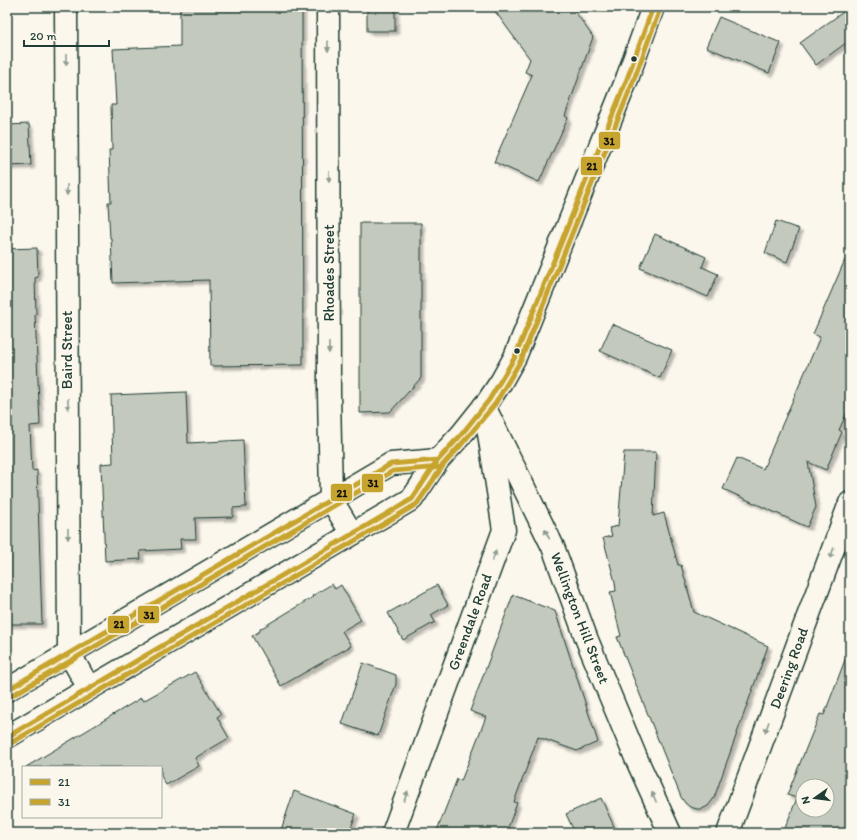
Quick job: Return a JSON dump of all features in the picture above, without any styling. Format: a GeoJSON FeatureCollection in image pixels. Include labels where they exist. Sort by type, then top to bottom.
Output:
{"type":"FeatureCollection","features":[{"type":"Feature","properties":{"kind":"main road","name":"Baird Street"},"geometry":{"type":"LineString","coordinates":[[66,7],[69,653],[89,688]]}},
{"type":"Feature","properties":{"kind":"main road","name":"Rhoades Street"},"geometry":{"type":"LineString","coordinates":[[328,7],[329,392],[331,499],[352,534]]}},
{"type":"Feature","properties":{"kind":"main road"},"geometry":{"type":"LineString","coordinates":[[7,736],[412,499],[438,460],[484,406],[501,382],[517,352],[624,86],[654,7]]}},
{"type":"Feature","properties":{"kind":"main road","name":"Greendale Road"},"geometry":{"type":"LineString","coordinates":[[393,833],[504,530],[484,406]]}},
{"type":"Feature","properties":{"kind":"main road","name":"Wellington Hill Street"},"geometry":{"type":"LineString","coordinates":[[484,406],[553,547],[587,640],[636,758],[670,833]]}},
{"type":"Feature","properties":{"kind":"main road"},"geometry":{"type":"LineString","coordinates":[[7,690],[391,464],[438,460]]}},
{"type":"Feature","properties":{"kind":"main road","name":"Deering Road"},"geometry":{"type":"LineString","coordinates":[[728,833],[850,503]]}},
{"type":"Feature","properties":{"kind":"building"},"geometry":{"type":"Polygon","coordinates":[[[180,7],[302,7],[303,365],[210,366],[209,280],[113,283],[108,202],[111,202],[109,150],[112,150],[111,105],[116,105],[113,49],[180,46],[180,7]]]}},
{"type":"Feature","properties":{"kind":"building"},"geometry":{"type":"Polygon","coordinates":[[[367,7],[395,7],[395,31],[367,31],[367,7]]]}},
{"type":"Feature","properties":{"kind":"building"},"geometry":{"type":"Polygon","coordinates":[[[492,7],[572,7],[593,37],[565,116],[568,118],[539,182],[494,162],[532,75],[525,72],[530,59],[492,7]]]}},
{"type":"Feature","properties":{"kind":"building"},"geometry":{"type":"Polygon","coordinates":[[[850,7],[850,40],[816,65],[800,43],[850,7]]]}},
{"type":"Feature","properties":{"kind":"building"},"geometry":{"type":"Polygon","coordinates":[[[719,17],[781,43],[769,73],[706,47],[719,17]]]}},
{"type":"Feature","properties":{"kind":"building"},"geometry":{"type":"Polygon","coordinates":[[[29,124],[31,165],[7,166],[7,125],[29,124]]]}},
{"type":"Feature","properties":{"kind":"building"},"geometry":{"type":"Polygon","coordinates":[[[776,221],[799,229],[787,262],[765,253],[776,221]]]}},
{"type":"Feature","properties":{"kind":"building"},"geometry":{"type":"Polygon","coordinates":[[[360,223],[421,223],[421,378],[390,412],[360,413],[360,223]]]}},
{"type":"Feature","properties":{"kind":"building"},"geometry":{"type":"Polygon","coordinates":[[[655,234],[706,257],[702,267],[718,274],[708,297],[640,268],[655,234]]]}},
{"type":"Feature","properties":{"kind":"building"},"geometry":{"type":"Polygon","coordinates":[[[37,248],[38,277],[35,278],[35,314],[40,425],[30,426],[32,471],[37,470],[42,624],[7,624],[7,249],[37,248]]]}},
{"type":"Feature","properties":{"kind":"building"},"geometry":{"type":"Polygon","coordinates":[[[850,248],[850,406],[839,430],[842,432],[826,470],[808,462],[816,507],[807,527],[723,489],[737,458],[763,469],[820,337],[813,334],[850,248]]]}},
{"type":"Feature","properties":{"kind":"building"},"geometry":{"type":"Polygon","coordinates":[[[612,324],[672,350],[660,378],[600,351],[612,324]]]}},
{"type":"Feature","properties":{"kind":"building"},"geometry":{"type":"Polygon","coordinates":[[[186,392],[188,443],[243,440],[246,507],[233,508],[233,517],[195,518],[196,539],[180,539],[181,549],[140,551],[141,559],[105,561],[101,464],[113,463],[111,395],[186,392]]]}},
{"type":"Feature","properties":{"kind":"building"},"geometry":{"type":"Polygon","coordinates":[[[624,452],[656,452],[653,516],[664,513],[678,565],[681,565],[694,612],[768,646],[714,798],[708,806],[702,809],[690,807],[681,797],[617,637],[621,636],[610,592],[616,591],[615,582],[603,538],[612,536],[609,528],[618,526],[624,452]]]}},
{"type":"Feature","properties":{"kind":"building"},"geometry":{"type":"Polygon","coordinates":[[[332,584],[335,589],[341,585],[361,620],[342,631],[351,646],[281,686],[252,636],[260,631],[260,629],[332,584]]]}},
{"type":"Feature","properties":{"kind":"building"},"geometry":{"type":"Polygon","coordinates":[[[437,585],[448,605],[431,615],[435,622],[403,640],[388,613],[437,585]]]}},
{"type":"Feature","properties":{"kind":"building"},"geometry":{"type":"Polygon","coordinates":[[[513,595],[555,611],[598,742],[577,751],[538,737],[514,802],[517,803],[506,833],[436,833],[457,779],[461,781],[486,717],[470,711],[513,595]]]}},
{"type":"Feature","properties":{"kind":"building"},"geometry":{"type":"Polygon","coordinates":[[[848,652],[850,653],[850,833],[783,833],[795,803],[795,818],[835,818],[835,778],[795,778],[795,797],[787,795],[820,714],[824,715],[848,652]]]}},
{"type":"Feature","properties":{"kind":"building"},"geometry":{"type":"Polygon","coordinates":[[[363,663],[396,675],[396,684],[378,736],[342,724],[363,663]]]}},
{"type":"Feature","properties":{"kind":"building"},"geometry":{"type":"Polygon","coordinates":[[[195,672],[221,714],[217,717],[229,738],[195,758],[199,766],[166,785],[162,778],[162,766],[28,766],[141,698],[143,701],[195,672]]]}},
{"type":"Feature","properties":{"kind":"building"},"geometry":{"type":"Polygon","coordinates":[[[294,791],[356,814],[349,833],[280,833],[294,791]]]}},
{"type":"Feature","properties":{"kind":"building"},"geometry":{"type":"Polygon","coordinates":[[[601,798],[617,833],[575,833],[566,814],[601,798]]]}},
{"type":"Feature","properties":{"kind":"transit line","name":"21"},"geometry":{"type":"LineString","coordinates":[[7,737],[412,499],[438,460],[461,435],[489,400],[515,357],[627,79],[653,7]]}},
{"type":"Feature","properties":{"kind":"transit line","name":"31"},"geometry":{"type":"LineString","coordinates":[[11,743],[417,504],[444,464],[495,404],[521,360],[633,82],[660,9]]}},
{"type":"Feature","properties":{"kind":"transit line","name":"21"},"geometry":{"type":"LineString","coordinates":[[7,690],[391,464],[438,460],[455,441]]}},
{"type":"Feature","properties":{"kind":"transit line","name":"31"},"geometry":{"type":"LineString","coordinates":[[11,696],[393,471],[441,467],[460,446]]}}]}
